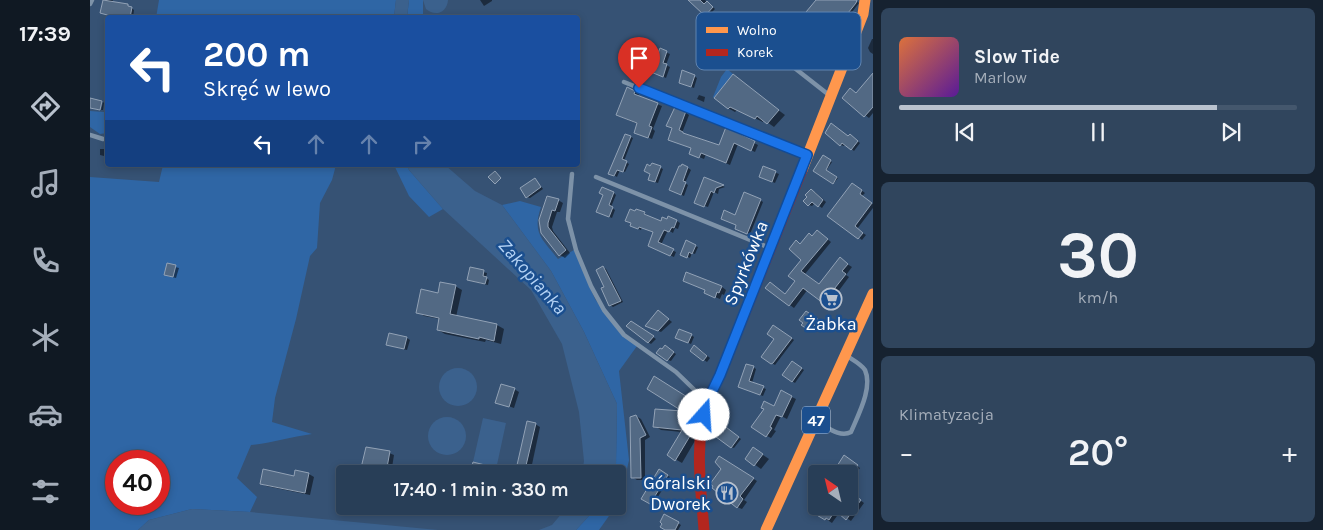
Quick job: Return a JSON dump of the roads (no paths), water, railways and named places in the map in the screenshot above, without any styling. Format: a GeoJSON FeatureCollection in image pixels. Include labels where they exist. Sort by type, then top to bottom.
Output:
{"type":"FeatureCollection","features":[{"type":"Feature","properties":{"kind":"street","name":"Spyrkówka"},"geometry":{"type":"LineString","coordinates":[[861,19],[866,0]]}},
{"type":"Feature","properties":{"kind":"street","name":"Spyrkówka"},"geometry":{"type":"LineString","coordinates":[[704,530],[699,450],[701,428],[707,402],[772,248],[840,70]]}},
{"type":"Feature","properties":{"kind":"street","name":"47"},"geometry":{"type":"LineString","coordinates":[[766,530],[873,294]]}},
{"type":"Feature","properties":{"kind":"lane"},"geometry":{"type":"LineString","coordinates":[[90,4],[92,0]]}},
{"type":"Feature","properties":{"kind":"lane"},"geometry":{"type":"LineString","coordinates":[[797,70],[830,96]]}},
{"type":"Feature","properties":{"kind":"lane"},"geometry":{"type":"LineString","coordinates":[[624,82],[807,155]]}},
{"type":"Feature","properties":{"kind":"lane"},"geometry":{"type":"LineString","coordinates":[[90,135],[103,139]]}},
{"type":"Feature","properties":{"kind":"lane"},"geometry":{"type":"LineString","coordinates":[[572,174],[568,220],[576,250],[591,286],[604,310],[624,334],[676,372],[707,402]]}},
{"type":"Feature","properties":{"kind":"lane"},"geometry":{"type":"LineString","coordinates":[[596,177],[772,248]]}},
{"type":"Feature","properties":{"kind":"lane"},"geometry":{"type":"LineString","coordinates":[[816,421],[841,434],[846,435],[851,432],[869,392],[869,378],[866,371],[846,355]]}},
{"type":"Feature","properties":{"kind":"water"},"geometry":{"type":"Polygon","coordinates":[[[396,0],[409,0],[407,15],[394,15],[396,0]]]}},
{"type":"Feature","properties":{"kind":"water"},"geometry":{"type":"Polygon","coordinates":[[[423,0],[448,0],[443,11],[433,13],[426,9],[423,0]]]}},
{"type":"Feature","properties":{"kind":"water","name":"Zakopianka"},"geometry":{"type":"Polygon","coordinates":[[[408,167],[447,167],[475,191],[502,205],[551,271],[584,332],[617,404],[616,465],[583,465],[579,412],[562,344],[531,290],[443,209],[408,167]]]}},
{"type":"Feature","properties":{"kind":"water"},"geometry":{"type":"Polygon","coordinates":[[[458,368],[471,374],[477,387],[471,400],[458,406],[445,400],[439,387],[445,374],[458,368]]]}},
{"type":"Feature","properties":{"kind":"water"},"geometry":{"type":"Polygon","coordinates":[[[447,417],[460,423],[466,436],[460,449],[447,455],[434,449],[428,436],[434,423],[447,417]]]}},
{"type":"Feature","properties":{"kind":"water"},"geometry":{"type":"Polygon","coordinates":[[[483,418],[506,423],[497,465],[473,462],[483,418]]]}},
{"type":"Feature","properties":{"kind":"water"},"geometry":{"type":"Polygon","coordinates":[[[192,509],[250,512],[438,530],[138,530],[149,520],[192,509]]]}},
{"type":"Feature","properties":{"kind":"water"},"geometry":{"type":"Polygon","coordinates":[[[560,515],[590,515],[576,530],[539,530],[552,525],[560,515]]]}},
{"type":"Feature","properties":{"kind":"place","name":"Żabka"},"geometry":{"type":"Point","coordinates":[831,299]}},
{"type":"Feature","properties":{"kind":"place","name":"Góralski Dworek"},"geometry":{"type":"Point","coordinates":[727,493]}}]}
